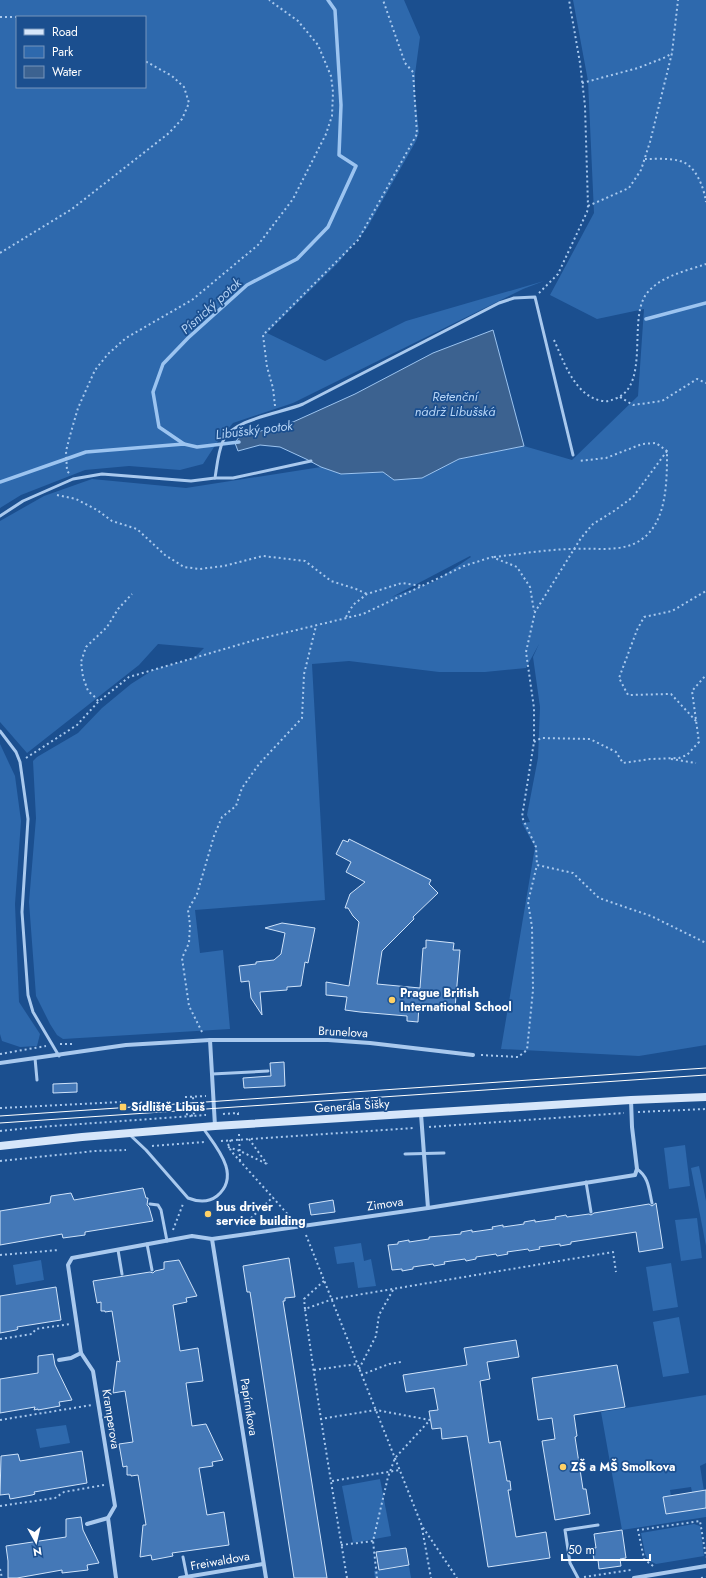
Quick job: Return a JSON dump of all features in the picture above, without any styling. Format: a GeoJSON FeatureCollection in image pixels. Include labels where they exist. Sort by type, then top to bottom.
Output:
{"type":"FeatureCollection","features":[{"type":"Feature","properties":{"kind":"main road","name":"Generála Šišky"},"geometry":{"type":"LineString","coordinates":[[0,1146],[216,1126],[631,1100],[706,1097]]}},
{"type":"Feature","properties":{"kind":"street","name":"Brunelova"},"geometry":{"type":"LineString","coordinates":[[0,1063],[58,1056],[126,1045],[210,1040],[328,1040],[370,1043],[474,1055]]}},
{"type":"Feature","properties":{"kind":"street"},"geometry":{"type":"LineString","coordinates":[[210,1040],[216,1126]]}},
{"type":"Feature","properties":{"kind":"street"},"geometry":{"type":"LineString","coordinates":[[631,1100],[632,1127],[637,1169]]}},
{"type":"Feature","properties":{"kind":"street"},"geometry":{"type":"LineString","coordinates":[[421,1114],[428,1208]]}},
{"type":"Feature","properties":{"kind":"street","name":"Zimova"},"geometry":{"type":"LineString","coordinates":[[68,1265],[72,1258],[192,1236],[212,1239],[428,1208],[635,1175],[637,1169]]}},
{"type":"Feature","properties":{"kind":"street","name":"Papírníkova"},"geometry":{"type":"LineString","coordinates":[[212,1239],[266,1578]]}},
{"type":"Feature","properties":{"kind":"street","name":"Kramperova"},"geometry":{"type":"LineString","coordinates":[[68,1265],[81,1353],[93,1371],[115,1506],[108,1518],[116,1578]]}},
{"type":"Feature","properties":{"kind":"street"},"geometry":{"type":"LineString","coordinates":[[59,1360],[70,1358],[81,1353]]}},
{"type":"Feature","properties":{"kind":"street"},"geometry":{"type":"LineString","coordinates":[[87,1524],[108,1518]]}},
{"type":"Feature","properties":{"kind":"street","name":"Freiwaldova"},"geometry":{"type":"LineString","coordinates":[[180,1578],[263,1564]]}},
{"type":"Feature","properties":{"kind":"street"},"geometry":{"type":"LineString","coordinates":[[634,1578],[706,1566]]}},
{"type":"Feature","properties":{"kind":"lane"},"geometry":{"type":"LineString","coordinates":[[215,478],[222,442],[230,432],[240,424],[276,414],[309,401],[499,303],[514,298],[535,297],[573,455]]}},
{"type":"Feature","properties":{"kind":"lane"},"geometry":{"type":"LineString","coordinates":[[0,516],[23,501],[73,479],[102,474],[191,481],[215,478],[233,478],[311,461]]}},
{"type":"Feature","properties":{"kind":"lane"},"geometry":{"type":"LineString","coordinates":[[0,731],[16,752],[20,762],[28,819],[22,912],[28,995],[33,1012],[58,1056]]}},
{"type":"Feature","properties":{"kind":"lane"},"geometry":{"type":"LineString","coordinates":[[35,1058],[37,1080]]}},
{"type":"Feature","properties":{"kind":"lane"},"geometry":{"type":"LineString","coordinates":[[212,1074],[268,1071]]}},
{"type":"Feature","properties":{"kind":"lane"},"geometry":{"type":"LineString","coordinates":[[128,1134],[146,1150],[188,1198],[197,1201],[207,1201],[216,1197],[223,1190],[227,1180],[228,1171],[225,1162],[203,1128]]}},
{"type":"Feature","properties":{"kind":"lane"},"geometry":{"type":"LineString","coordinates":[[405,1154],[444,1153]]}},
{"type":"Feature","properties":{"kind":"lane"},"geometry":{"type":"LineString","coordinates":[[637,1169],[642,1172],[647,1180],[652,1203]]}},
{"type":"Feature","properties":{"kind":"lane"},"geometry":{"type":"LineString","coordinates":[[586,1182],[591,1212]]}},
{"type":"Feature","properties":{"kind":"lane"},"geometry":{"type":"LineString","coordinates":[[150,1204],[158,1205],[161,1210],[167,1241]]}},
{"type":"Feature","properties":{"kind":"lane"},"geometry":{"type":"LineString","coordinates":[[147,1244],[152,1270]]}},
{"type":"Feature","properties":{"kind":"lane"},"geometry":{"type":"LineString","coordinates":[[118,1250],[122,1274]]}},
{"type":"Feature","properties":{"kind":"lane"},"geometry":{"type":"LineString","coordinates":[[578,1578],[570,1563],[565,1530],[598,1525]]}},
{"type":"Feature","properties":{"kind":"lane"},"geometry":{"type":"LineString","coordinates":[[183,1557],[187,1577]]}},
{"type":"Feature","properties":{"kind":"path"},"geometry":{"type":"LineString","coordinates":[[67,471],[66,451],[78,408],[95,370],[108,354],[126,338],[192,300],[258,245],[293,199],[326,134],[332,116],[333,92],[331,76],[318,45],[298,21],[268,0]]}},
{"type":"Feature","properties":{"kind":"path"},"geometry":{"type":"LineString","coordinates":[[276,414],[273,388],[267,367],[263,334],[358,240],[417,134],[413,72],[405,63],[383,0]]}},
{"type":"Feature","properties":{"kind":"path"},"geometry":{"type":"LineString","coordinates":[[535,297],[558,274],[576,238],[588,206],[585,106],[569,0]]}},
{"type":"Feature","properties":{"kind":"path"},"geometry":{"type":"LineString","coordinates":[[588,206],[629,188],[641,170],[650,142],[672,53],[678,0]]}},
{"type":"Feature","properties":{"kind":"path"},"geometry":{"type":"LineString","coordinates":[[0,17],[16,17]]}},
{"type":"Feature","properties":{"kind":"path"},"geometry":{"type":"LineString","coordinates":[[582,83],[638,68],[666,57],[672,53]]}},
{"type":"Feature","properties":{"kind":"path"},"geometry":{"type":"LineString","coordinates":[[0,253],[72,209],[169,133],[182,119],[189,103],[184,87],[172,76],[146,61]]}},
{"type":"Feature","properties":{"kind":"path"},"geometry":{"type":"LineString","coordinates":[[645,159],[660,158],[682,161],[695,171],[706,202]]}},
{"type":"Feature","properties":{"kind":"path"},"geometry":{"type":"LineString","coordinates":[[552,336],[573,379],[584,392],[595,400],[608,402],[620,396],[630,387],[635,374],[640,313],[644,297],[653,286],[706,264]]}},
{"type":"Feature","properties":{"kind":"path"},"geometry":{"type":"LineString","coordinates":[[620,396],[633,405],[662,401],[697,379],[706,383]]}},
{"type":"Feature","properties":{"kind":"path"},"geometry":{"type":"LineString","coordinates":[[573,455],[578,461],[592,458],[606,458],[642,444],[656,443],[667,451]]}},
{"type":"Feature","properties":{"kind":"path"},"geometry":{"type":"LineString","coordinates":[[20,762],[78,725],[98,702],[129,677],[255,640],[363,614],[464,566],[492,558],[575,548],[619,548],[636,544],[647,537],[658,524],[667,483],[667,451]]}},
{"type":"Feature","properties":{"kind":"path"},"geometry":{"type":"LineString","coordinates":[[474,1055],[518,1057],[527,1050],[533,990],[532,927],[528,902],[537,865],[536,847],[522,817],[534,742],[534,708],[526,652],[535,612],[581,538],[593,524],[633,497],[667,451]]}},
{"type":"Feature","properties":{"kind":"path"},"geometry":{"type":"LineString","coordinates":[[40,493],[76,498],[112,521],[137,529],[166,555],[184,567],[200,569],[224,566],[263,556],[299,560],[305,561],[331,581],[367,594]]}},
{"type":"Feature","properties":{"kind":"path"},"geometry":{"type":"LineString","coordinates":[[492,558],[517,567],[530,587],[535,612]]}},
{"type":"Feature","properties":{"kind":"path"},"geometry":{"type":"LineString","coordinates":[[346,618],[352,605],[367,594],[402,583],[424,586]]}},
{"type":"Feature","properties":{"kind":"path"},"geometry":{"type":"LineString","coordinates":[[697,722],[671,694],[628,695],[619,678],[637,630],[644,617],[672,611],[706,591]]}},
{"type":"Feature","properties":{"kind":"path"},"geometry":{"type":"LineString","coordinates":[[98,702],[96,698],[88,691],[83,677],[81,662],[86,647],[108,627],[118,609],[132,594]]}},
{"type":"Feature","properties":{"kind":"path"},"geometry":{"type":"LineString","coordinates":[[203,1033],[189,1006],[182,958],[189,943],[190,925],[188,910],[197,894],[214,836],[222,817],[236,806],[242,788],[259,764],[302,718],[304,674],[316,625]]}},
{"type":"Feature","properties":{"kind":"path"},"geometry":{"type":"LineString","coordinates":[[534,742],[541,738],[590,739],[616,752],[623,763],[679,758],[687,755],[699,742],[692,692],[706,675]]}},
{"type":"Feature","properties":{"kind":"path"},"geometry":{"type":"LineString","coordinates":[[666,758],[696,763]]}},
{"type":"Feature","properties":{"kind":"path"},"geometry":{"type":"LineString","coordinates":[[537,865],[573,873],[599,898],[651,916],[706,943]]}},
{"type":"Feature","properties":{"kind":"path"},"geometry":{"type":"LineString","coordinates":[[0,1054],[53,1045],[68,1043],[73,1044]]}},
{"type":"Feature","properties":{"kind":"path"},"geometry":{"type":"LineString","coordinates":[[185,1097],[213,1095]]}},
{"type":"Feature","properties":{"kind":"path"},"geometry":{"type":"LineString","coordinates":[[193,1097],[194,1116]]}},
{"type":"Feature","properties":{"kind":"path"},"geometry":{"type":"LineString","coordinates":[[0,1108],[122,1102]]}},
{"type":"Feature","properties":{"kind":"path"},"geometry":{"type":"LineString","coordinates":[[0,1131],[238,1113],[239,1125]]}},
{"type":"Feature","properties":{"kind":"path"},"geometry":{"type":"LineString","coordinates":[[186,1114],[194,1116]]}},
{"type":"Feature","properties":{"kind":"path"},"geometry":{"type":"LineString","coordinates":[[120,1122],[123,1119]]}},
{"type":"Feature","properties":{"kind":"path"},"geometry":{"type":"LineString","coordinates":[[228,1147],[267,1164],[249,1138]]}},
{"type":"Feature","properties":{"kind":"path"},"geometry":{"type":"LineString","coordinates":[[240,1139],[240,1161]]}},
{"type":"Feature","properties":{"kind":"path"},"geometry":{"type":"LineString","coordinates":[[228,1147],[231,1140]]}},
{"type":"Feature","properties":{"kind":"path"},"geometry":{"type":"LineString","coordinates":[[228,1147],[292,1219]]}},
{"type":"Feature","properties":{"kind":"path"},"geometry":{"type":"LineString","coordinates":[[0,1161],[95,1151],[126,1150]]}},
{"type":"Feature","properties":{"kind":"path"},"geometry":{"type":"LineString","coordinates":[[252,1218],[273,1197]]}},
{"type":"Feature","properties":{"kind":"path"},"geometry":{"type":"LineString","coordinates":[[173,1230],[183,1204]]}},
{"type":"Feature","properties":{"kind":"path"},"geometry":{"type":"LineString","coordinates":[[306,1235],[333,1299],[361,1375],[422,1526],[431,1578]]}},
{"type":"Feature","properties":{"kind":"path"},"geometry":{"type":"LineString","coordinates":[[0,1255],[59,1250]]}},
{"type":"Feature","properties":{"kind":"path"},"geometry":{"type":"LineString","coordinates":[[305,1309],[333,1299],[613,1252],[616,1272]]}},
{"type":"Feature","properties":{"kind":"path"},"geometry":{"type":"LineString","coordinates":[[325,1280],[304,1299],[320,1419],[332,1481],[346,1578]]}},
{"type":"Feature","properties":{"kind":"path"},"geometry":{"type":"LineString","coordinates":[[359,1369],[376,1336],[380,1315],[393,1290]]}},
{"type":"Feature","properties":{"kind":"path"},"geometry":{"type":"LineString","coordinates":[[0,1339],[32,1334],[36,1329],[76,1323]]}},
{"type":"Feature","properties":{"kind":"path"},"geometry":{"type":"LineString","coordinates":[[361,1375],[389,1364],[401,1362]]}},
{"type":"Feature","properties":{"kind":"path"},"geometry":{"type":"LineString","coordinates":[[314,1370],[357,1364]]}},
{"type":"Feature","properties":{"kind":"path"},"geometry":{"type":"LineString","coordinates":[[0,1420],[98,1404]]}},
{"type":"Feature","properties":{"kind":"path"},"geometry":{"type":"LineString","coordinates":[[320,1419],[376,1410],[430,1420],[395,1458],[390,1471],[373,1541],[377,1578]]}},
{"type":"Feature","properties":{"kind":"path"},"geometry":{"type":"LineString","coordinates":[[332,1481],[400,1470]]}},
{"type":"Feature","properties":{"kind":"path"},"geometry":{"type":"LineString","coordinates":[[0,1506],[55,1498],[64,1492],[111,1484]]}},
{"type":"Feature","properties":{"kind":"path"},"geometry":{"type":"LineString","coordinates":[[646,1568],[653,1566],[644,1559],[638,1530],[700,1521],[706,1556]]}},
{"type":"Feature","properties":{"kind":"path"},"geometry":{"type":"LineString","coordinates":[[422,1526],[457,1578]]}},
{"type":"Feature","properties":{"kind":"path"},"geometry":{"type":"LineString","coordinates":[[341,1545],[373,1541]]}},
{"type":"Feature","properties":{"kind":"path"},"geometry":{"type":"LineString","coordinates":[[0,1569],[2,1578]]}},
{"type":"Feature","properties":{"kind":"path"},"geometry":{"type":"LineString","coordinates":[[578,1578],[638,1569]]}},
{"type":"Feature","properties":{"kind":"path"},"geometry":{"type":"LineString","coordinates":[[701,1578],[706,1577]]}},
{"type":"Feature","properties":{"kind":"green space"},"geometry":{"type":"Polygon","coordinates":[[[0,0],[404,0],[420,37],[415,74],[415,97],[419,132],[416,141],[367,228],[339,262],[267,333],[325,361],[406,321],[544,281],[523,289],[293,403],[233,423],[218,441],[203,464],[180,470],[129,466],[85,470],[21,495],[0,508],[0,0]]]}},
{"type":"Feature","properties":{"kind":"green space"},"geometry":{"type":"Polygon","coordinates":[[[573,0],[706,0],[706,1045],[639,1056],[501,1049],[535,847],[522,823],[530,822],[527,815],[538,758],[540,707],[533,657],[539,644],[526,668],[485,672],[439,672],[349,661],[312,664],[325,900],[195,910],[200,953],[223,950],[230,1029],[63,1039],[57,1035],[50,1024],[36,996],[29,902],[36,818],[33,761],[37,757],[78,733],[102,708],[131,684],[153,670],[194,658],[204,648],[158,644],[139,665],[27,753],[0,722],[0,521],[44,496],[92,479],[186,488],[321,467],[341,474],[383,472],[394,480],[422,478],[459,459],[524,446],[572,460],[638,396],[644,309],[597,319],[550,295],[594,213],[588,81],[573,0]],[[470,556],[392,597],[435,581],[471,557],[470,556]]]}},
{"type":"Feature","properties":{"kind":"green space"},"geometry":{"type":"Polygon","coordinates":[[[0,744],[15,776],[21,821],[15,904],[19,1002],[40,1034],[37,1046],[20,1047],[2,1041],[0,1034],[0,744]]]}},
{"type":"Feature","properties":{"kind":"green space"},"geometry":{"type":"Polygon","coordinates":[[[685,1145],[690,1186],[669,1189],[664,1148],[685,1145]]]}},
{"type":"Feature","properties":{"kind":"green space"},"geometry":{"type":"Polygon","coordinates":[[[699,1166],[706,1201],[706,1246],[691,1168],[699,1166]]]}},
{"type":"Feature","properties":{"kind":"green space"},"geometry":{"type":"Polygon","coordinates":[[[697,1218],[702,1258],[681,1261],[675,1220],[697,1218]]]}},
{"type":"Feature","properties":{"kind":"green space"},"geometry":{"type":"Polygon","coordinates":[[[361,1243],[364,1261],[371,1259],[376,1286],[358,1288],[354,1262],[337,1264],[334,1247],[361,1243]]]}},
{"type":"Feature","properties":{"kind":"green space"},"geometry":{"type":"Polygon","coordinates":[[[41,1260],[44,1280],[16,1285],[13,1265],[41,1260]]]}},
{"type":"Feature","properties":{"kind":"green space"},"geometry":{"type":"Polygon","coordinates":[[[671,1263],[678,1307],[653,1311],[646,1267],[671,1263]]]}},
{"type":"Feature","properties":{"kind":"green space"},"geometry":{"type":"Polygon","coordinates":[[[679,1317],[689,1373],[663,1377],[653,1322],[679,1317]]]}},
{"type":"Feature","properties":{"kind":"green space"},"geometry":{"type":"Polygon","coordinates":[[[706,1395],[706,1463],[700,1466],[704,1491],[692,1492],[691,1487],[670,1490],[671,1496],[663,1497],[666,1514],[706,1508],[706,1517],[622,1530],[601,1412],[706,1395]]]}},
{"type":"Feature","properties":{"kind":"green space"},"geometry":{"type":"Polygon","coordinates":[[[66,1425],[70,1443],[40,1448],[36,1429],[66,1425]]]}},
{"type":"Feature","properties":{"kind":"green space"},"geometry":{"type":"Polygon","coordinates":[[[380,1479],[391,1536],[353,1543],[342,1486],[380,1479]]]}},
{"type":"Feature","properties":{"kind":"green space"},"geometry":{"type":"Polygon","coordinates":[[[694,1524],[700,1526],[704,1556],[656,1564],[648,1560],[645,1554],[641,1533],[694,1524]]]}},
{"type":"Feature","properties":{"kind":"green space"},"geometry":{"type":"Polygon","coordinates":[[[409,1566],[411,1578],[375,1578],[374,1571],[409,1566]]]}},
{"type":"Feature","properties":{"kind":"water","name":"Retenční nádrž Libušská"},"geometry":{"type":"Polygon","coordinates":[[[493,330],[524,446],[459,459],[422,478],[394,480],[383,472],[341,474],[321,467],[280,447],[260,445],[238,451],[235,443],[239,437],[293,422],[355,394],[433,353],[493,330]]]}},
{"type":"Feature","properties":{"kind":"building"},"geometry":{"type":"Polygon","coordinates":[[[349,839],[431,880],[429,884],[438,893],[413,917],[414,919],[382,951],[377,984],[420,988],[423,948],[426,948],[426,940],[454,943],[453,950],[460,950],[455,1008],[419,1005],[418,1022],[407,1021],[407,1016],[345,1010],[347,997],[326,995],[326,982],[349,986],[359,922],[348,908],[345,908],[350,894],[365,882],[346,872],[351,862],[336,854],[343,840],[348,842],[349,839]]]}},
{"type":"Feature","properties":{"kind":"building"},"geometry":{"type":"Polygon","coordinates":[[[282,923],[315,928],[308,963],[305,962],[301,986],[287,987],[287,990],[260,992],[262,1015],[251,998],[249,981],[241,982],[239,966],[274,960],[281,954],[285,933],[265,928],[282,923]]]}},
{"type":"Feature","properties":{"kind":"building"},"geometry":{"type":"Polygon","coordinates":[[[284,1062],[285,1086],[244,1088],[243,1078],[271,1076],[270,1063],[284,1062]]]}},
{"type":"Feature","properties":{"kind":"building"},"geometry":{"type":"Polygon","coordinates":[[[77,1083],[77,1092],[53,1093],[53,1084],[77,1083]]]}},
{"type":"Feature","properties":{"kind":"building"},"geometry":{"type":"Polygon","coordinates":[[[143,1188],[146,1198],[148,1198],[147,1205],[153,1221],[85,1232],[85,1235],[63,1238],[62,1234],[0,1245],[0,1211],[50,1203],[51,1196],[71,1193],[74,1200],[143,1188]]]}},
{"type":"Feature","properties":{"kind":"building"},"geometry":{"type":"Polygon","coordinates":[[[333,1200],[335,1212],[311,1215],[309,1204],[333,1200]]]}},
{"type":"Feature","properties":{"kind":"building"},"geometry":{"type":"Polygon","coordinates":[[[656,1203],[663,1248],[639,1252],[636,1232],[571,1242],[571,1244],[560,1246],[560,1244],[539,1247],[540,1249],[529,1251],[528,1249],[507,1252],[508,1254],[497,1256],[496,1254],[476,1257],[476,1259],[466,1261],[465,1259],[444,1262],[445,1264],[434,1266],[433,1264],[413,1267],[413,1269],[402,1271],[402,1269],[392,1270],[388,1245],[398,1244],[398,1242],[409,1240],[409,1242],[429,1239],[429,1237],[461,1234],[461,1232],[472,1230],[472,1232],[493,1229],[492,1227],[524,1224],[524,1222],[535,1220],[535,1222],[556,1219],[555,1217],[566,1215],[567,1217],[591,1215],[594,1213],[649,1204],[652,1206],[656,1203]]]}},
{"type":"Feature","properties":{"kind":"building"},"geometry":{"type":"Polygon","coordinates":[[[289,1258],[295,1297],[285,1298],[285,1301],[283,1301],[327,1578],[294,1578],[250,1292],[247,1292],[243,1266],[289,1258]]]}},
{"type":"Feature","properties":{"kind":"building"},"geometry":{"type":"Polygon","coordinates":[[[179,1260],[197,1296],[186,1298],[187,1302],[173,1305],[180,1351],[198,1348],[203,1381],[186,1383],[192,1426],[206,1424],[223,1460],[212,1462],[213,1466],[199,1468],[207,1515],[224,1512],[229,1545],[172,1553],[173,1556],[152,1560],[151,1555],[140,1557],[143,1525],[146,1525],[138,1475],[127,1475],[127,1466],[123,1467],[119,1444],[133,1442],[125,1391],[113,1393],[117,1361],[120,1362],[112,1311],[101,1311],[101,1302],[97,1303],[93,1281],[150,1272],[153,1273],[164,1269],[164,1262],[179,1260]]]}},
{"type":"Feature","properties":{"kind":"building"},"geometry":{"type":"Polygon","coordinates":[[[56,1287],[61,1320],[17,1327],[18,1329],[16,1330],[0,1333],[0,1296],[56,1287]]]}},
{"type":"Feature","properties":{"kind":"building"},"geometry":{"type":"Polygon","coordinates":[[[516,1340],[519,1357],[487,1362],[490,1379],[480,1381],[489,1443],[500,1441],[507,1481],[510,1481],[511,1490],[508,1490],[516,1537],[546,1532],[550,1558],[488,1567],[467,1436],[442,1439],[441,1428],[432,1429],[429,1411],[438,1410],[434,1388],[406,1392],[403,1375],[467,1365],[464,1348],[516,1340]]]}},
{"type":"Feature","properties":{"kind":"building"},"geometry":{"type":"Polygon","coordinates":[[[53,1354],[55,1365],[72,1400],[59,1402],[60,1406],[38,1410],[34,1410],[35,1407],[0,1413],[0,1379],[38,1373],[38,1356],[53,1354]]]}},
{"type":"Feature","properties":{"kind":"building"},"geometry":{"type":"Polygon","coordinates":[[[617,1365],[625,1407],[574,1415],[577,1436],[575,1437],[583,1489],[586,1489],[590,1514],[555,1520],[542,1441],[555,1439],[552,1418],[538,1420],[532,1378],[617,1365]]]}},
{"type":"Feature","properties":{"kind":"building"},"geometry":{"type":"Polygon","coordinates":[[[82,1451],[87,1483],[34,1492],[35,1494],[32,1495],[10,1499],[9,1494],[0,1495],[1,1456],[18,1454],[20,1461],[82,1451]]]}},
{"type":"Feature","properties":{"kind":"building"},"geometry":{"type":"Polygon","coordinates":[[[706,1490],[706,1508],[666,1514],[663,1497],[706,1490]]]}},
{"type":"Feature","properties":{"kind":"building"},"geometry":{"type":"Polygon","coordinates":[[[81,1517],[83,1530],[99,1563],[87,1565],[88,1570],[62,1573],[62,1570],[17,1578],[8,1578],[6,1546],[66,1537],[66,1519],[81,1517]]]}},
{"type":"Feature","properties":{"kind":"building"},"geometry":{"type":"Polygon","coordinates":[[[622,1530],[626,1558],[620,1559],[621,1566],[599,1569],[598,1560],[594,1560],[592,1548],[596,1548],[594,1534],[622,1530]]]}},
{"type":"Feature","properties":{"kind":"building"},"geometry":{"type":"Polygon","coordinates":[[[406,1548],[409,1565],[379,1570],[376,1552],[406,1548]]]}},
{"type":"Feature","properties":{"kind":"waterway","name":"Písnický potok"},"geometry":{"type":"LineString","coordinates":[[184,444],[159,427],[153,392],[163,364],[188,338],[247,285],[297,259],[328,227],[356,166],[339,155],[341,105],[335,10],[328,0]]}},
{"type":"Feature","properties":{"kind":"waterway","name":"Libušský potok"},"geometry":{"type":"LineString","coordinates":[[646,319],[706,303]]}},
{"type":"Feature","properties":{"kind":"waterway","name":"Libušský potok"},"geometry":{"type":"LineString","coordinates":[[0,482],[86,452],[184,444],[197,447],[239,442]]}},
{"type":"Feature","properties":{"kind":"tram line"},"geometry":{"type":"LineString","coordinates":[[0,1116],[706,1068]]}},
{"type":"Feature","properties":{"kind":"tram line"},"geometry":{"type":"LineString","coordinates":[[0,1123],[706,1075]]}},
{"type":"Feature","properties":{"kind":"place","name":"Prague British International School"},"geometry":{"type":"Point","coordinates":[392,1000]}},
{"type":"Feature","properties":{"kind":"place","name":"Sídliště Libuš"},"geometry":{"type":"Point","coordinates":[123,1107]}},
{"type":"Feature","properties":{"kind":"place","name":"bus driver service building"},"geometry":{"type":"Point","coordinates":[208,1214]}},
{"type":"Feature","properties":{"kind":"place","name":"ZŠ a MŠ Smolkova"},"geometry":{"type":"Point","coordinates":[563,1467]}}]}
